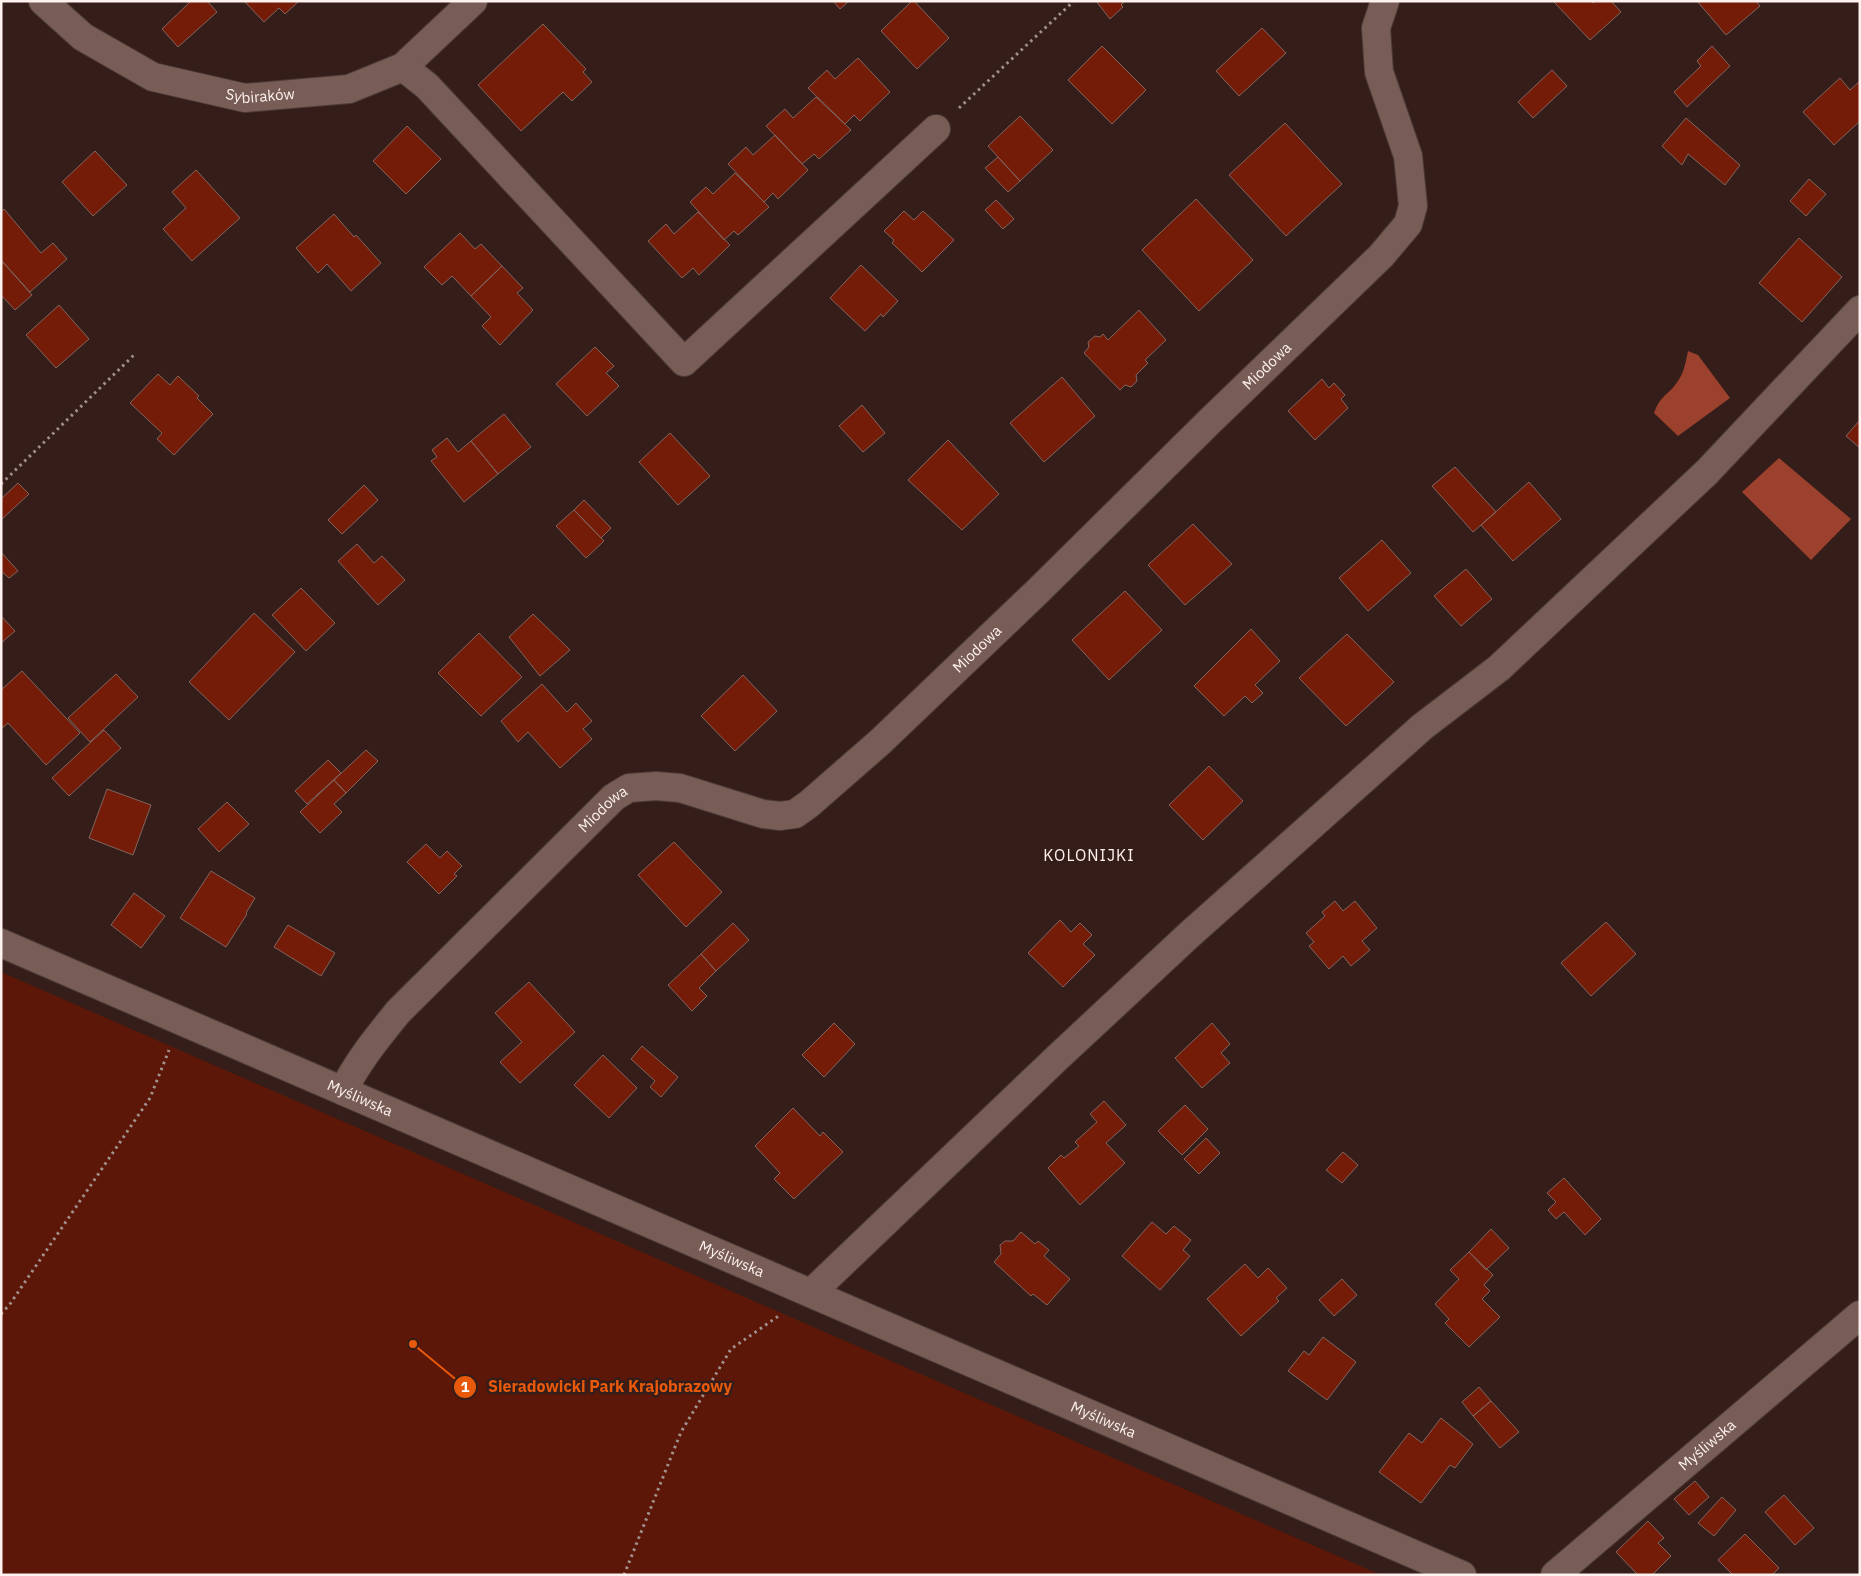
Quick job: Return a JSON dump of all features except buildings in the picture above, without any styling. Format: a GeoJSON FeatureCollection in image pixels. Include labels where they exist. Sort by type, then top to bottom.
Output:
{"type":"FeatureCollection","features":[{"type":"Feature","properties":{"kind":"street","name":"Sybiraków"},"geometry":{"type":"LineString","coordinates":[[43,1],[83,37],[153,77],[245,98],[348,89],[403,67],[473,1]]}},
{"type":"Feature","properties":{"kind":"street","name":"Miodowa"},"geometry":{"type":"LineString","coordinates":[[344,1091],[353,1070],[398,1012],[614,797],[629,788],[656,786],[680,788],[763,814],[780,816],[795,814],[809,804],[880,742],[1038,591],[1209,422],[1382,256],[1408,224],[1413,206],[1408,156],[1379,72],[1376,28],[1385,1]]}},
{"type":"Feature","properties":{"kind":"street"},"geometry":{"type":"LineString","coordinates":[[403,67],[427,86],[684,362],[936,129]]}},
{"type":"Feature","properties":{"kind":"street"},"geometry":{"type":"LineString","coordinates":[[812,1292],[1189,935],[1422,727],[1499,668],[1707,472],[1860,310]]}},
{"type":"Feature","properties":{"kind":"street","name":"Myśliwska"},"geometry":{"type":"LineString","coordinates":[[1,943],[812,1292],[1462,1575]]}},
{"type":"Feature","properties":{"kind":"street","name":"Myśliwska"},"geometry":{"type":"LineString","coordinates":[[1555,1575],[1860,1315]]}},
{"type":"Feature","properties":{"kind":"path"},"geometry":{"type":"LineString","coordinates":[[936,129],[1074,1]]}},
{"type":"Feature","properties":{"kind":"path"},"geometry":{"type":"LineString","coordinates":[[1,484],[134,355]]}},
{"type":"Feature","properties":{"kind":"path"},"geometry":{"type":"LineString","coordinates":[[1,1314],[10,1304],[150,1098],[180,1021]]}},
{"type":"Feature","properties":{"kind":"path"},"geometry":{"type":"LineString","coordinates":[[624,1575],[681,1432],[731,1350],[812,1292]]}},
{"type":"Feature","properties":{"kind":"shaded area"},"geometry":{"type":"Polygon","coordinates":[[[1688,351],[1698,355],[1730,398],[1678,436],[1654,413],[1659,402],[1680,378],[1688,351]]]}},
{"type":"Feature","properties":{"kind":"shaded area"},"geometry":{"type":"Polygon","coordinates":[[[1779,458],[1851,519],[1811,560],[1742,492],[1779,458]]]}},
{"type":"Feature","properties":{"kind":"shaded area"},"geometry":{"type":"Polygon","coordinates":[[[1,972],[1381,1575],[1,1575],[1,972]]]}},
{"type":"Feature","properties":{"kind":"place","name":"Sieradowicki Park Krajobrazowy"},"geometry":{"type":"Point","coordinates":[413,1344]}},
{"type":"Feature","properties":{"kind":"district","name":"KOLONIJKI"},"geometry":{"type":"Point","coordinates":[1089,855]}}]}
